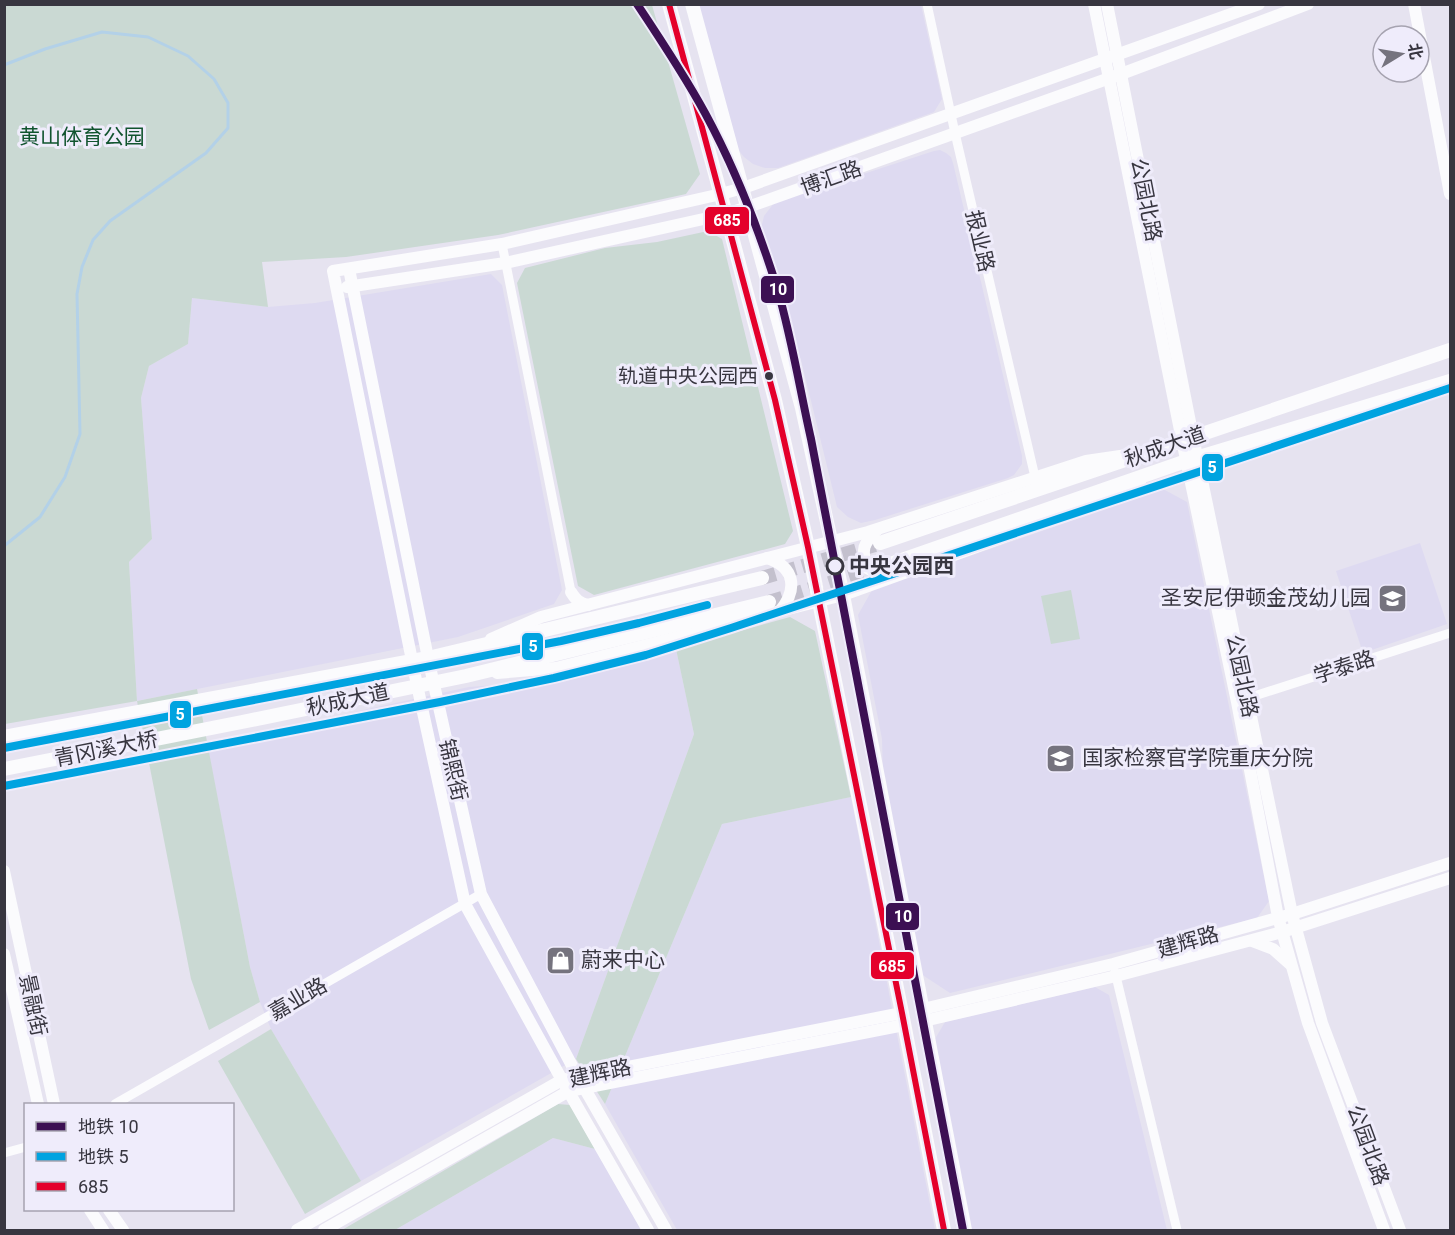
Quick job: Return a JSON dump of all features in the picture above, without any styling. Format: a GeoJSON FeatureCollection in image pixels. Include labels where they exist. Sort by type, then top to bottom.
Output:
{"type":"FeatureCollection","features":[{"type":"Feature","properties":{"kind":"main road"},"geometry":{"type":"LineString","coordinates":[[669,4],[775,400],[808,547],[944,1230]]}},
{"type":"Feature","properties":{"kind":"main road"},"geometry":{"type":"LineString","coordinates":[[692,4],[802,408],[832,542],[965,1230]]}},
{"type":"Feature","properties":{"kind":"main road","name":"秋成大道"},"geometry":{"type":"LineString","coordinates":[[880,543],[1450,350]]}},
{"type":"Feature","properties":{"kind":"main road","name":"秋成大道"},"geometry":{"type":"LineString","coordinates":[[890,571],[1167,468],[1450,381]]}},
{"type":"Feature","properties":{"kind":"main road","name":"秋成大道"},"geometry":{"type":"LineString","coordinates":[[235,695],[461,651],[762,578]]}},
{"type":"Feature","properties":{"kind":"main road","name":"秋成大道"},"geometry":{"type":"LineString","coordinates":[[242,722],[466,676],[769,602]]}},
{"type":"Feature","properties":{"kind":"main road","name":"青冈溪大桥"},"geometry":{"type":"LineString","coordinates":[[4,737],[235,695]]}},
{"type":"Feature","properties":{"kind":"main road","name":"青冈溪大桥"},"geometry":{"type":"LineString","coordinates":[[4,769],[242,722]]}},
{"type":"Feature","properties":{"kind":"street","name":"报业路"},"geometry":{"type":"LineString","coordinates":[[927,4],[1035,477]]}},
{"type":"Feature","properties":{"kind":"street","name":"公园北路"},"geometry":{"type":"LineString","coordinates":[[1094,4],[1111,57],[1121,74],[1192,460],[1242,700],[1292,914],[1322,1023],[1400,1230]]}},
{"type":"Feature","properties":{"kind":"street","name":"公园北路"},"geometry":{"type":"LineString","coordinates":[[1107,4],[1111,57],[1109,78],[1188,439]]}},
{"type":"Feature","properties":{"kind":"street","name":"博汇路"},"geometry":{"type":"LineString","coordinates":[[333,271],[502,244],[743,188],[1259,4]]}},
{"type":"Feature","properties":{"kind":"street","name":"博汇路"},"geometry":{"type":"LineString","coordinates":[[337,288],[505,263],[726,214],[1121,74],[1308,4]]}},
{"type":"Feature","properties":{"kind":"street"},"geometry":{"type":"LineString","coordinates":[[1414,4],[1450,194]]}},
{"type":"Feature","properties":{"kind":"street"},"geometry":{"type":"LineString","coordinates":[[502,244],[571,592],[575,600],[590,605]]}},
{"type":"Feature","properties":{"kind":"street","name":"锦熙街"},"geometry":{"type":"LineString","coordinates":[[349,269],[433,682],[481,894],[578,1077],[666,1230]]}},
{"type":"Feature","properties":{"kind":"street","name":"锦熙街"},"geometry":{"type":"LineString","coordinates":[[333,271],[417,686],[465,904],[648,1230]]}},
{"type":"Feature","properties":{"kind":"street"},"geometry":{"type":"LineString","coordinates":[[461,651],[541,617],[878,529],[1086,461],[1146,453]]}},
{"type":"Feature","properties":{"kind":"street"},"geometry":{"type":"LineString","coordinates":[[878,529],[866,541],[863,554],[867,568],[878,574],[890,571]]}},
{"type":"Feature","properties":{"kind":"street"},"geometry":{"type":"LineString","coordinates":[[767,558],[778,561],[789,573],[790,592],[786,604],[780,611]]}},
{"type":"Feature","properties":{"kind":"street"},"geometry":{"type":"LineString","coordinates":[[466,676],[556,668],[820,601],[843,594],[890,571]]}},
{"type":"Feature","properties":{"kind":"street","name":"学泰路"},"geometry":{"type":"LineString","coordinates":[[1242,700],[1450,633]]}},
{"type":"Feature","properties":{"kind":"street","name":"公园北路"},"geometry":{"type":"LineString","coordinates":[[1242,700],[1282,932],[1308,1023],[1384,1230]]}},
{"type":"Feature","properties":{"kind":"street","name":"建辉路"},"geometry":{"type":"LineString","coordinates":[[1114,970],[1450,863]]}},
{"type":"Feature","properties":{"kind":"street","name":"景融街"},"geometry":{"type":"LineString","coordinates":[[4,871],[54,1103]]}},
{"type":"Feature","properties":{"kind":"street","name":"建辉路"},"geometry":{"type":"LineString","coordinates":[[923,1015],[1282,932],[1450,878]]}},
{"type":"Feature","properties":{"kind":"street","name":"嘉业路"},"geometry":{"type":"LineString","coordinates":[[117,1103],[481,894]]}},
{"type":"Feature","properties":{"kind":"street"},"geometry":{"type":"LineString","coordinates":[[1251,940],[1274,949],[1292,966]]}},
{"type":"Feature","properties":{"kind":"street","name":"景融街"},"geometry":{"type":"LineString","coordinates":[[4,954],[38,1103]]}},
{"type":"Feature","properties":{"kind":"street"},"geometry":{"type":"LineString","coordinates":[[1114,970],[1177,1230]]}},
{"type":"Feature","properties":{"kind":"street","name":"建辉路"},"geometry":{"type":"LineString","coordinates":[[297,1230],[562,1080],[903,1019]]}},
{"type":"Feature","properties":{"kind":"street","name":"建辉路"},"geometry":{"type":"LineString","coordinates":[[324,1230],[569,1091],[903,1019]]}},
{"type":"Feature","properties":{"kind":"street"},"geometry":{"type":"LineString","coordinates":[[4,1153],[24,1148]]}},
{"type":"Feature","properties":{"kind":"street"},"geometry":{"type":"LineString","coordinates":[[91,1211],[103,1230]]}},
{"type":"Feature","properties":{"kind":"street"},"geometry":{"type":"LineString","coordinates":[[110,1211],[123,1230]]}},
{"type":"Feature","properties":{"kind":"shaded area"},"geometry":{"type":"Polygon","coordinates":[[[698,5],[921,5],[942,99],[934,112],[778,168],[765,168],[753,164],[736,147],[698,5]]]}},
{"type":"Feature","properties":{"kind":"shaded area"},"geometry":{"type":"Polygon","coordinates":[[[940,150],[951,157],[953,163],[1022,464],[1014,475],[1008,478],[861,523],[848,517],[837,507],[801,360],[780,307],[760,232],[764,216],[774,203],[940,150]]]}},
{"type":"Feature","properties":{"kind":"shaded area"},"geometry":{"type":"Polygon","coordinates":[[[491,274],[502,285],[562,590],[554,604],[458,637],[137,701],[129,562],[152,539],[141,398],[149,366],[188,344],[192,298],[268,307],[315,303],[491,274]]]}},
{"type":"Feature","properties":{"kind":"shaded area","name":"国家检察官学院重庆分院"},"geometry":{"type":"Polygon","coordinates":[[[1163,489],[1187,502],[1269,901],[1257,918],[950,993],[921,974],[883,778],[882,739],[858,615],[872,590],[1163,489]]]}},
{"type":"Feature","properties":{"kind":"shaded area","name":"圣安尼伊顿金茂幼儿园"},"geometry":{"type":"Polygon","coordinates":[[[1420,543],[1447,624],[1363,653],[1336,571],[1420,543]]]}},
{"type":"Feature","properties":{"kind":"shaded area"},"geometry":{"type":"Polygon","coordinates":[[[676,649],[694,734],[576,1059],[361,1181],[271,1029],[260,1002],[250,967],[207,744],[469,687],[558,680],[676,649]]]}},
{"type":"Feature","properties":{"kind":"shaded area"},"geometry":{"type":"Polygon","coordinates":[[[851,797],[935,1230],[677,1230],[605,1104],[722,824],[851,797]]]}},
{"type":"Feature","properties":{"kind":"shaded area"},"geometry":{"type":"Polygon","coordinates":[[[1095,987],[1109,995],[1167,1230],[971,1230],[935,1039],[945,1022],[1095,987]]]}},
{"type":"Feature","properties":{"kind":"shaded area"},"geometry":{"type":"Polygon","coordinates":[[[553,1138],[595,1149],[641,1230],[395,1230],[553,1138]]]}},
{"type":"Feature","properties":{"kind":"green space","name":"黄山体育公园"},"geometry":{"type":"Polygon","coordinates":[[[5,5],[652,5],[700,174],[686,194],[498,235],[346,257],[262,262],[268,307],[192,298],[188,344],[149,366],[141,398],[152,539],[129,562],[137,701],[5,724],[5,5]]]}},
{"type":"Feature","properties":{"kind":"green space"},"geometry":{"type":"Polygon","coordinates":[[[708,231],[722,239],[793,531],[785,544],[594,595],[578,586],[517,283],[525,268],[605,248],[657,242],[708,231]]]}},
{"type":"Feature","properties":{"kind":"green space"},"geometry":{"type":"Polygon","coordinates":[[[1071,590],[1080,639],[1051,644],[1041,596],[1071,590]]]}},
{"type":"Feature","properties":{"kind":"green space"},"geometry":{"type":"Polygon","coordinates":[[[790,617],[815,631],[851,797],[722,824],[605,1104],[576,1059],[694,734],[676,649],[790,617]]]}},
{"type":"Feature","properties":{"kind":"green space"},"geometry":{"type":"Polygon","coordinates":[[[197,689],[250,967],[260,1002],[209,1030],[191,979],[137,701],[197,689]]]}},
{"type":"Feature","properties":{"kind":"green space"},"geometry":{"type":"Polygon","coordinates":[[[271,1029],[361,1181],[305,1214],[218,1061],[271,1029]]]}},
{"type":"Feature","properties":{"kind":"green space"},"geometry":{"type":"Polygon","coordinates":[[[558,1104],[570,1105],[595,1149],[553,1138],[395,1230],[342,1230],[558,1104]]]}},
{"type":"Feature","properties":{"kind":"waterway"},"geometry":{"type":"LineString","coordinates":[[4,65],[45,49],[102,32],[148,37],[188,56],[214,79],[228,103],[228,128],[206,153],[110,221],[93,240],[82,267],[77,294],[80,434],[65,477],[40,517],[4,546]]}},
{"type":"Feature","properties":{"kind":"tunnel"},"geometry":{"type":"LineString","coordinates":[[762,578],[875,545]]}},
{"type":"Feature","properties":{"kind":"tunnel"},"geometry":{"type":"LineString","coordinates":[[769,602],[887,565]]}},
{"type":"Feature","properties":{"kind":"metro line","name":"10"},"geometry":{"type":"LineString","coordinates":[[637,4],[689,85],[727,156],[755,223],[783,309],[811,439],[963,1230]]}},
{"type":"Feature","properties":{"kind":"metro line","name":"5"},"geometry":{"type":"LineString","coordinates":[[4,786],[440,702],[554,678],[646,655],[1450,388]]}},
{"type":"Feature","properties":{"kind":"metro line","name":"5"},"geometry":{"type":"LineString","coordinates":[[4,748],[561,641],[707,605]]}},
{"type":"Feature","properties":{"kind":"transit line","name":"685"},"geometry":{"type":"LineString","coordinates":[[669,4],[775,400],[808,547],[944,1230]]}},
{"type":"Feature","properties":{"kind":"place","name":"轨道中央公园西"},"geometry":{"type":"Point","coordinates":[769,376]}},
{"type":"Feature","properties":{"kind":"place","name":"中央公园西"},"geometry":{"type":"Point","coordinates":[835,566]}},
{"type":"Feature","properties":{"kind":"place","name":"圣安尼伊顿金茂幼儿园"},"geometry":{"type":"Point","coordinates":[1392,598]}},
{"type":"Feature","properties":{"kind":"place","name":"国家检察官学院重庆分院"},"geometry":{"type":"Point","coordinates":[1061,758]}},
{"type":"Feature","properties":{"kind":"place","name":"蔚来中心"},"geometry":{"type":"Point","coordinates":[560,960]}}]}
